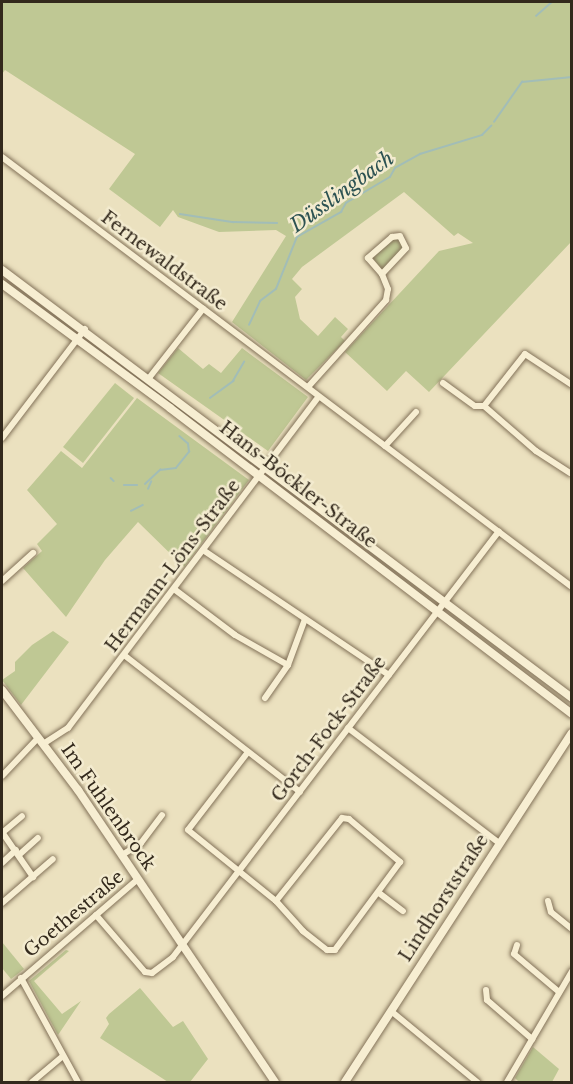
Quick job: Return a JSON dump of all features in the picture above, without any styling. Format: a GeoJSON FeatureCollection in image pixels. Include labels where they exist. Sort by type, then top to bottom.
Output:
{"type":"FeatureCollection","features":[{"type":"Feature","properties":{"kind":"main road","name":"Hans-Böckler-Straße"},"geometry":{"type":"LineString","coordinates":[[2,270],[85,329],[572,699]]}},
{"type":"Feature","properties":{"kind":"main road","name":"Hans-Böckler-Straße"},"geometry":{"type":"LineString","coordinates":[[2,284],[78,338],[572,714]]}},
{"type":"Feature","properties":{"kind":"main road","name":"Im Fuhlenbrock"},"geometry":{"type":"LineString","coordinates":[[2,690],[122,855],[275,1083]]}},
{"type":"Feature","properties":{"kind":"main road","name":"Lindhorststraße"},"geometry":{"type":"LineString","coordinates":[[345,1083],[572,733]]}},
{"type":"Feature","properties":{"kind":"street","name":"Fernewaldstraße"},"geometry":{"type":"LineString","coordinates":[[2,158],[572,587]]}},
{"type":"Feature","properties":{"kind":"street"},"geometry":{"type":"LineString","coordinates":[[308,387],[386,300],[388,289],[382,274],[368,258],[392,237],[400,236],[406,248],[382,274]]}},
{"type":"Feature","properties":{"kind":"street"},"geometry":{"type":"LineString","coordinates":[[149,378],[203,309]]}},
{"type":"Feature","properties":{"kind":"street"},"geometry":{"type":"LineString","coordinates":[[2,438],[85,329]]}},
{"type":"Feature","properties":{"kind":"street"},"geometry":{"type":"LineString","coordinates":[[484,406],[525,354],[572,385]]}},
{"type":"Feature","properties":{"kind":"street"},"geometry":{"type":"LineString","coordinates":[[442,383],[475,406],[484,406],[536,451],[571,473]]}},
{"type":"Feature","properties":{"kind":"street","name":"Hermann-Löns-Straße"},"geometry":{"type":"LineString","coordinates":[[2,776],[41,741],[68,728],[318,398]]}},
{"type":"Feature","properties":{"kind":"street"},"geometry":{"type":"LineString","coordinates":[[385,446],[416,412]]}},
{"type":"Feature","properties":{"kind":"street","name":"Gorch-Fock-Straße"},"geometry":{"type":"LineString","coordinates":[[184,946],[499,531]]}},
{"type":"Feature","properties":{"kind":"street"},"geometry":{"type":"LineString","coordinates":[[203,550],[389,675]]}},
{"type":"Feature","properties":{"kind":"street"},"geometry":{"type":"LineString","coordinates":[[2,581],[33,553]]}},
{"type":"Feature","properties":{"kind":"street"},"geometry":{"type":"LineString","coordinates":[[174,589],[235,635],[288,665]]}},
{"type":"Feature","properties":{"kind":"street"},"geometry":{"type":"LineString","coordinates":[[265,698],[288,665],[305,619]]}},
{"type":"Feature","properties":{"kind":"street"},"geometry":{"type":"LineString","coordinates":[[124,655],[300,792]]}},
{"type":"Feature","properties":{"kind":"street"},"geometry":{"type":"LineString","coordinates":[[348,728],[500,843]]}},
{"type":"Feature","properties":{"kind":"street"},"geometry":{"type":"LineString","coordinates":[[248,752],[188,830],[240,870],[276,901],[303,931],[330,951],[379,893],[399,865],[400,858],[346,817],[339,820],[276,901]]}},
{"type":"Feature","properties":{"kind":"street"},"geometry":{"type":"LineString","coordinates":[[122,855],[141,843],[162,815]]}},
{"type":"Feature","properties":{"kind":"street"},"geometry":{"type":"LineString","coordinates":[[22,816],[2,833],[18,852],[33,877]]}},
{"type":"Feature","properties":{"kind":"street"},"geometry":{"type":"LineString","coordinates":[[2,863],[38,838]]}},
{"type":"Feature","properties":{"kind":"street"},"geometry":{"type":"LineString","coordinates":[[2,903],[53,859]]}},
{"type":"Feature","properties":{"kind":"street","name":"Goethestraße"},"geometry":{"type":"LineString","coordinates":[[2,996],[138,879]]}},
{"type":"Feature","properties":{"kind":"street"},"geometry":{"type":"LineString","coordinates":[[379,893],[403,911]]}},
{"type":"Feature","properties":{"kind":"street"},"geometry":{"type":"LineString","coordinates":[[548,901],[551,912],[572,929]]}},
{"type":"Feature","properties":{"kind":"street"},"geometry":{"type":"LineString","coordinates":[[96,915],[148,974],[184,946]]}},
{"type":"Feature","properties":{"kind":"street"},"geometry":{"type":"LineString","coordinates":[[517,945],[514,954],[559,992]]}},
{"type":"Feature","properties":{"kind":"street"},"geometry":{"type":"LineString","coordinates":[[507,1083],[572,970]]}},
{"type":"Feature","properties":{"kind":"street"},"geometry":{"type":"LineString","coordinates":[[21,978],[78,1083]]}},
{"type":"Feature","properties":{"kind":"street"},"geometry":{"type":"LineString","coordinates":[[486,990],[487,1000],[532,1039]]}},
{"type":"Feature","properties":{"kind":"street"},"geometry":{"type":"LineString","coordinates":[[391,1011],[477,1083]]}},
{"type":"Feature","properties":{"kind":"street"},"geometry":{"type":"LineString","coordinates":[[32,1083],[63,1056]]}},
{"type":"Feature","properties":{"kind":"green space"},"geometry":{"type":"Polygon","coordinates":[[[2,2],[571,2],[571,242],[429,392],[406,371],[387,391],[345,352],[439,251],[473,243],[458,233],[454,236],[404,192],[302,267],[292,279],[302,289],[295,297],[300,319],[318,336],[335,317],[348,329],[341,337],[345,341],[306,380],[232,322],[286,236],[276,230],[219,232],[178,217],[173,210],[160,227],[109,189],[135,154],[5,70],[2,74],[2,2]]]}},
{"type":"Feature","properties":{"kind":"green space"},"geometry":{"type":"Polygon","coordinates":[[[393,239],[399,239],[404,248],[382,270],[373,258],[393,239]]]}},
{"type":"Feature","properties":{"kind":"green space"},"geometry":{"type":"Polygon","coordinates":[[[178,348],[203,369],[209,364],[221,373],[242,348],[308,397],[268,451],[158,373],[178,348]]]}},
{"type":"Feature","properties":{"kind":"green space"},"geometry":{"type":"Polygon","coordinates":[[[115,383],[134,398],[83,463],[63,447],[115,383]]]}},
{"type":"Feature","properties":{"kind":"green space"},"geometry":{"type":"Polygon","coordinates":[[[137,398],[249,480],[184,567],[138,522],[105,560],[66,617],[23,568],[42,551],[37,544],[57,524],[27,490],[61,451],[82,468],[137,398]]]}},
{"type":"Feature","properties":{"kind":"green space"},"geometry":{"type":"Polygon","coordinates":[[[53,631],[69,642],[21,705],[2,680],[15,671],[15,662],[32,645],[53,631]]]}},
{"type":"Feature","properties":{"kind":"green space"},"geometry":{"type":"Polygon","coordinates":[[[2,942],[24,969],[11,979],[2,968],[2,942]]]}},
{"type":"Feature","properties":{"kind":"green space"},"geometry":{"type":"Polygon","coordinates":[[[66,950],[69,951],[34,981],[62,1014],[81,1001],[58,1035],[29,981],[66,950]]]}},
{"type":"Feature","properties":{"kind":"green space"},"geometry":{"type":"Polygon","coordinates":[[[140,988],[173,1027],[183,1021],[208,1059],[190,1082],[168,1082],[100,1038],[109,1024],[106,1018],[109,1014],[140,988]]]}},
{"type":"Feature","properties":{"kind":"green space"},"geometry":{"type":"Polygon","coordinates":[[[533,1047],[559,1069],[552,1082],[519,1082],[515,1078],[533,1047]]]}},
{"type":"Feature","properties":{"kind":"waterway"},"geometry":{"type":"LineString","coordinates":[[536,16],[552,2]]}},
{"type":"Feature","properties":{"kind":"waterway","name":"Düsslingbach"},"geometry":{"type":"LineString","coordinates":[[494,122],[522,82],[572,77]]}},
{"type":"Feature","properties":{"kind":"waterway","name":"Düsslingbach"},"geometry":{"type":"LineString","coordinates":[[249,325],[260,301],[276,289],[297,237],[341,212],[346,203],[390,177],[395,168],[420,154],[482,135],[491,126]]}},
{"type":"Feature","properties":{"kind":"waterway"},"geometry":{"type":"LineString","coordinates":[[180,214],[233,222],[277,223]]}},
{"type":"Feature","properties":{"kind":"waterway","name":"Düsslingbach"},"geometry":{"type":"LineString","coordinates":[[210,398],[233,381],[244,362]]}},
{"type":"Feature","properties":{"kind":"waterway","name":"Düsslingbach"},"geometry":{"type":"LineString","coordinates":[[145,484],[160,470],[176,468],[189,452],[188,444],[180,437]]}},
{"type":"Feature","properties":{"kind":"waterway","name":"Düsslingbach"},"geometry":{"type":"LineString","coordinates":[[111,478],[114,481]]}},
{"type":"Feature","properties":{"kind":"waterway"},"geometry":{"type":"LineString","coordinates":[[148,489],[151,482]]}},
{"type":"Feature","properties":{"kind":"waterway","name":"Düsslingbach"},"geometry":{"type":"LineString","coordinates":[[124,485],[137,485]]}},
{"type":"Feature","properties":{"kind":"waterway"},"geometry":{"type":"LineString","coordinates":[[131,511],[143,505]]}}]}
